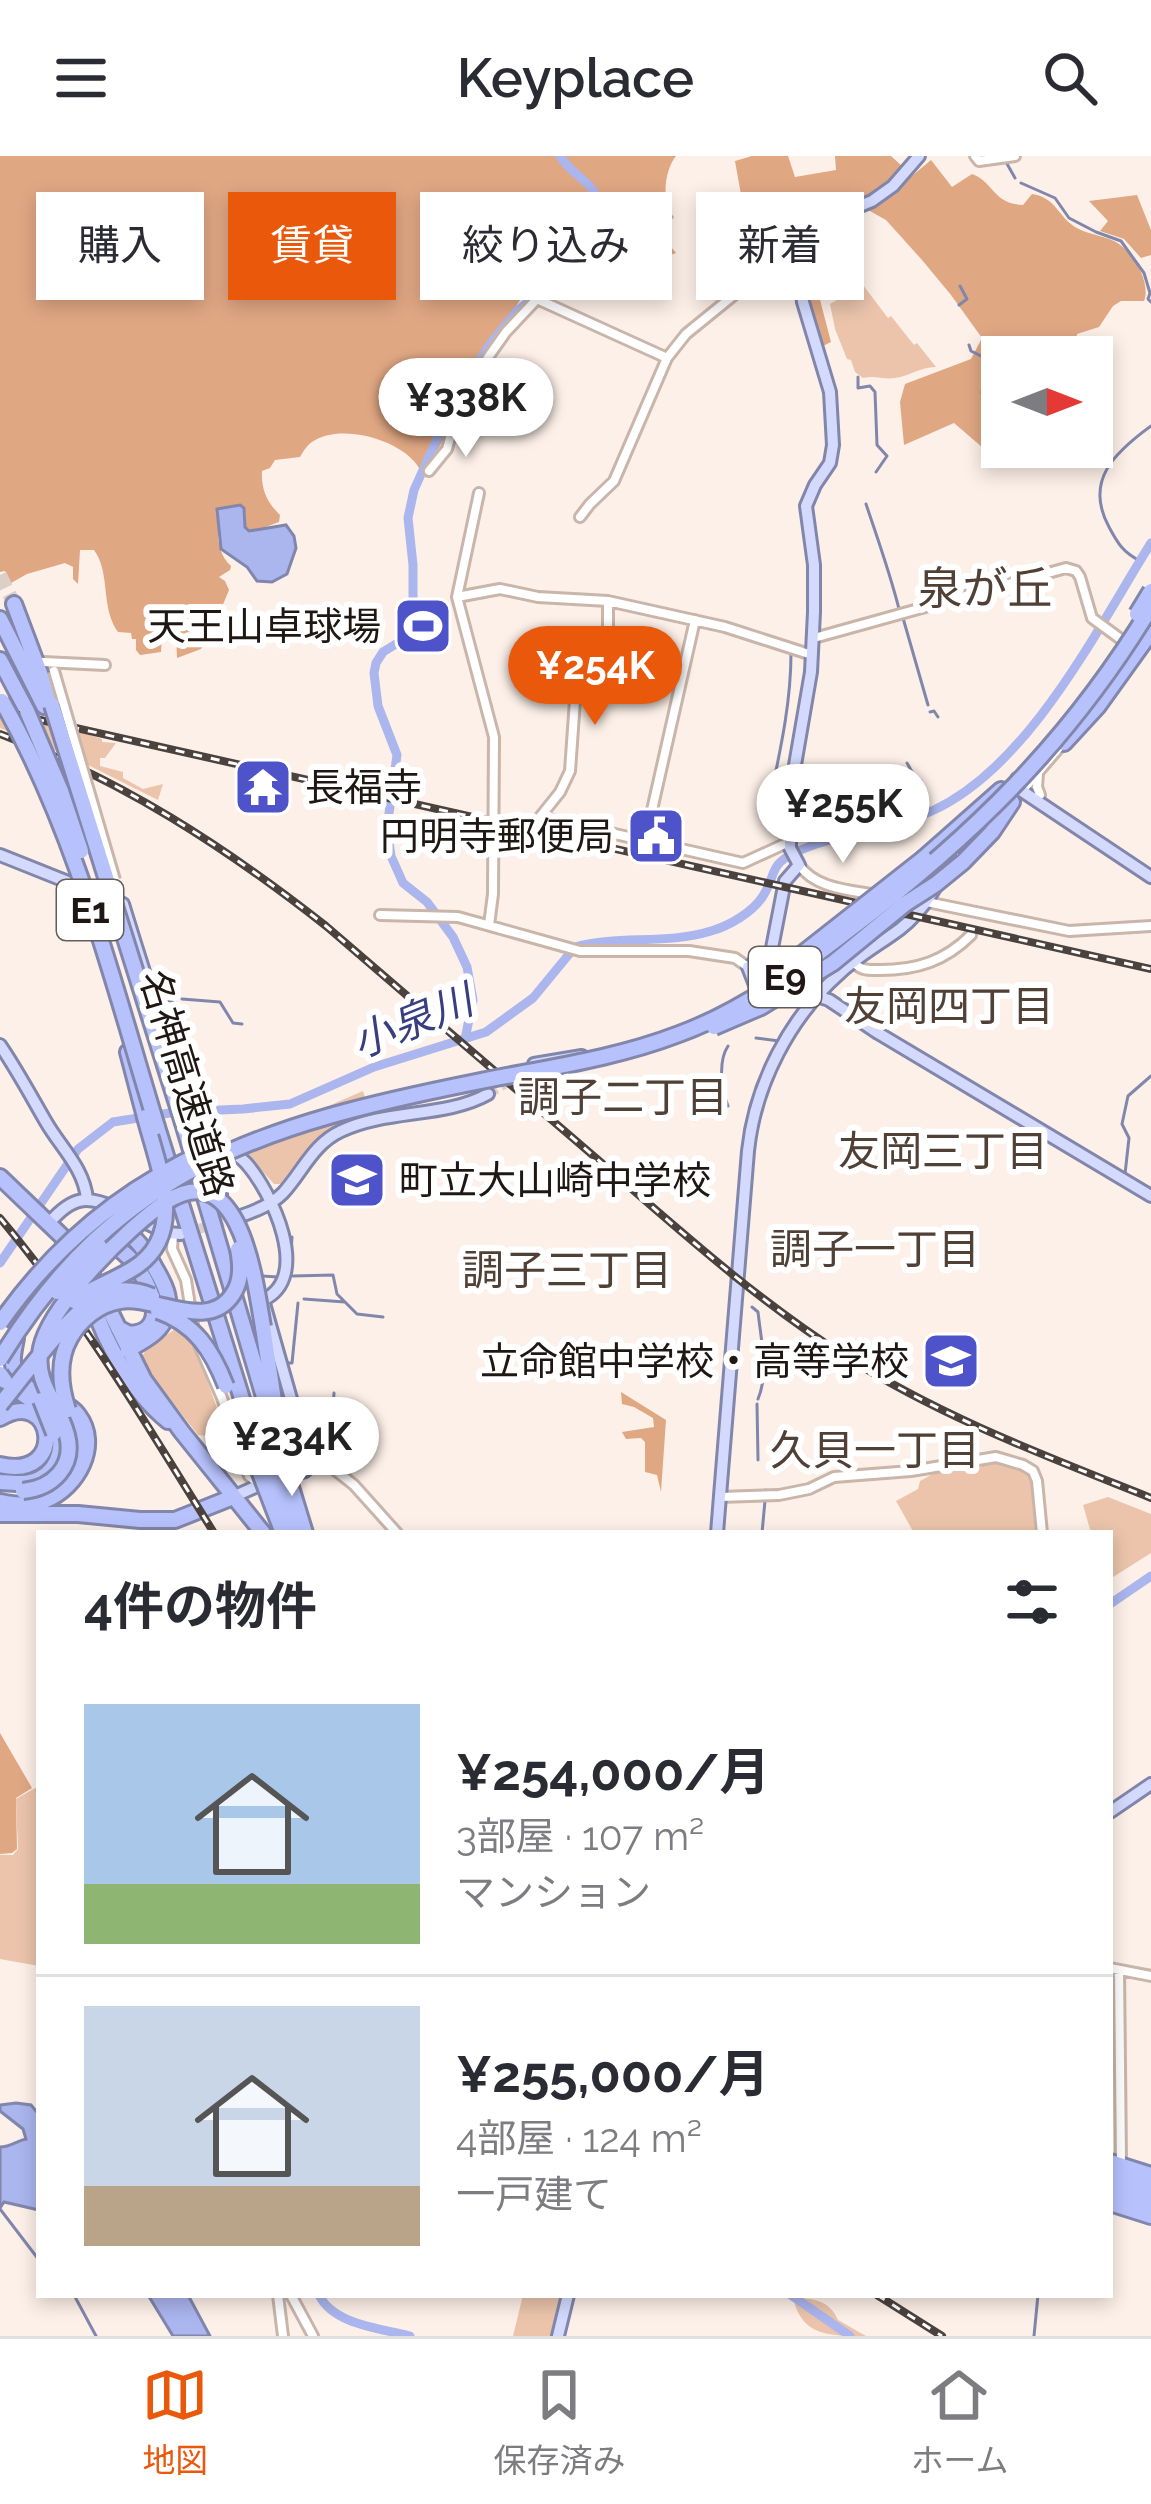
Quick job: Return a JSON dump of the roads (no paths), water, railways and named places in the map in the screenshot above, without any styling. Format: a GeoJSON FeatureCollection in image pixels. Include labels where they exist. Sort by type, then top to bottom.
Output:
{"type":"FeatureCollection","features":[{"type":"Feature","properties":{"kind":"highway"},"geometry":{"type":"LineString","coordinates":[[1064,743],[1123,651],[1151,591]]}},
{"type":"Feature","properties":{"kind":"highway","name":"名神高速道路"},"geometry":{"type":"LineString","coordinates":[[14,604],[147,1011],[264,1470],[303,1530]]}},
{"type":"Feature","properties":{"kind":"highway","name":"E9"},"geometry":{"type":"LineString","coordinates":[[0,1359],[65,1268],[114,1222],[216,1156],[286,1127],[395,1099],[608,1056],[683,1033],[784,978],[895,896],[1025,777],[1104,680],[1151,607]]}},
{"type":"Feature","properties":{"kind":"highway","name":"名神高速道路"},"geometry":{"type":"LineString","coordinates":[[0,620],[48,706],[174,1124]]}},
{"type":"Feature","properties":{"kind":"highway"},"geometry":{"type":"LineString","coordinates":[[1092,700],[1151,625]]}},
{"type":"Feature","properties":{"kind":"highway","name":"E9"},"geometry":{"type":"LineString","coordinates":[[1,1377],[35,1320],[92,1254],[175,1188],[220,1162],[288,1134],[656,1050],[749,1008],[822,960],[974,837],[1058,751],[1151,625]]}},
{"type":"Feature","properties":{"kind":"highway","name":"名神高速道路"},"geometry":{"type":"LineString","coordinates":[[0,660],[28,711],[74,830],[221,1259],[264,1470]]}},
{"type":"Feature","properties":{"kind":"highway","name":"名神高速道路"},"geometry":{"type":"LineString","coordinates":[[1,699],[61,823],[117,997],[122,1029],[174,1124]]}},
{"type":"Feature","properties":{"kind":"highway"},"geometry":{"type":"LineString","coordinates":[[926,861],[1041,751]]}},
{"type":"Feature","properties":{"kind":"highway"},"geometry":{"type":"LineString","coordinates":[[683,1033],[766,981],[868,897],[926,861],[1020,788]]}},
{"type":"Feature","properties":{"kind":"highway"},"geometry":{"type":"LineString","coordinates":[[713,1027],[761,1007],[833,963],[922,898],[958,858],[992,832],[1020,788]]}},
{"type":"Feature","properties":{"kind":"highway"},"geometry":{"type":"LineString","coordinates":[[22,1494],[46,1493],[60,1484],[74,1458],[76,1442],[62,1387],[62,1359],[84,1319],[104,1306],[127,1300],[202,1312],[216,1309],[231,1298],[239,1280],[238,1248],[219,1194],[174,1124]]}},
{"type":"Feature","properties":{"kind":"highway"},"geometry":{"type":"LineString","coordinates":[[4,1332],[44,1280],[135,1192],[146,1160],[174,1124]]}},
{"type":"Feature","properties":{"kind":"highway"},"geometry":{"type":"LineString","coordinates":[[41,1349],[69,1305],[139,1265],[161,1237],[174,1124]]}},
{"type":"Feature","properties":{"kind":"highway"},"geometry":{"type":"LineString","coordinates":[[1,1498],[40,1478],[55,1464],[60,1446],[50,1416],[1,1377],[4,1332],[25,1290],[61,1250],[133,1191],[214,1148],[286,1127]]}},
{"type":"Feature","properties":{"kind":"highway"},"geometry":{"type":"LineString","coordinates":[[0,1177],[80,1257],[145,1380],[182,1432],[239,1494],[260,1530]]}},
{"type":"Feature","properties":{"kind":"highway"},"geometry":{"type":"LineString","coordinates":[[1,1498],[51,1483],[68,1454],[64,1426],[42,1381],[41,1349],[54,1318],[104,1258],[163,1204],[197,1191],[217,1197],[236,1220],[250,1264],[263,1327],[264,1470]]}},
{"type":"Feature","properties":{"kind":"highway"},"geometry":{"type":"LineString","coordinates":[[0,1468],[13,1474],[29,1473],[51,1455],[53,1427],[31,1365],[38,1334],[95,1257],[139,1214]]}},
{"type":"Feature","properties":{"kind":"highway"},"geometry":{"type":"LineString","coordinates":[[118,1328],[129,1334],[145,1330],[154,1316],[154,1299],[123,1252],[84,1245],[92,1231],[106,1227],[130,1234],[141,1244],[169,1300],[162,1324],[128,1350]]}},
{"type":"Feature","properties":{"kind":"highway"},"geometry":{"type":"LineString","coordinates":[[69,1260],[25,1317],[4,1332],[69,1260]]}},
{"type":"Feature","properties":{"kind":"highway"},"geometry":{"type":"LineString","coordinates":[[39,1299],[62,1282],[74,1280],[85,1287],[126,1371],[154,1410],[182,1432]]}},
{"type":"Feature","properties":{"kind":"highway"},"geometry":{"type":"LineString","coordinates":[[0,1405],[73,1320],[100,1296],[136,1291],[184,1310]]}},
{"type":"Feature","properties":{"kind":"highway"},"geometry":{"type":"LineString","coordinates":[[68,1410],[64,1369],[72,1345],[92,1322],[121,1309],[154,1310],[186,1324],[205,1342],[264,1470],[285,1530]]}},
{"type":"Feature","properties":{"kind":"highway"},"geometry":{"type":"LineString","coordinates":[[1,1498],[31,1505],[54,1497],[81,1468],[87,1449],[86,1429],[74,1410],[26,1386],[17,1376],[4,1332]]}},
{"type":"Feature","properties":{"kind":"highway"},"geometry":{"type":"LineString","coordinates":[[0,1418],[10,1412],[29,1412],[43,1422],[47,1439],[34,1463],[0,1468]]}},
{"type":"Feature","properties":{"kind":"highway"},"geometry":{"type":"LineString","coordinates":[[1,1498],[78,1514],[140,1520],[183,1519],[239,1494]]}},
{"type":"Feature","properties":{"kind":"highway"},"geometry":{"type":"LineString","coordinates":[[1114,2168],[1151,2175]]}},
{"type":"Feature","properties":{"kind":"highway"},"geometry":{"type":"LineString","coordinates":[[1114,2168],[1151,2189]]}},
{"type":"Feature","properties":{"kind":"highway"},"geometry":{"type":"LineString","coordinates":[[1113,2191],[1151,2203]]}},
{"type":"Feature","properties":{"kind":"highway"},"geometry":{"type":"LineString","coordinates":[[1113,2205],[1151,2216]]}},
{"type":"Feature","properties":{"kind":"main road"},"geometry":{"type":"LineString","coordinates":[[758,993],[748,967],[772,948],[785,881],[798,863],[789,845],[795,765],[814,638],[814,565],[806,506],[830,463],[833,446],[827,380],[803,302],[798,259],[805,246],[893,185],[919,156]]}},
{"type":"Feature","properties":{"kind":"main road"},"geometry":{"type":"LineString","coordinates":[[1020,788],[1040,795],[1151,874]]}},
{"type":"Feature","properties":{"kind":"main road"},"geometry":{"type":"LineString","coordinates":[[974,824],[1020,788]]}},
{"type":"Feature","properties":{"kind":"main road"},"geometry":{"type":"LineString","coordinates":[[1020,788],[1151,874]]}},
{"type":"Feature","properties":{"kind":"main road"},"geometry":{"type":"LineString","coordinates":[[717,1530],[752,1121],[777,1055],[818,994],[900,928],[1020,788]]}},
{"type":"Feature","properties":{"kind":"main road"},"geometry":{"type":"LineString","coordinates":[[0,855],[123,904],[162,1029],[191,1100],[174,1124],[244,1161],[272,1202],[284,1239],[285,1264],[280,1287],[263,1300],[302,1435],[320,1458],[305,1471],[264,1470],[239,1494]]}},
{"type":"Feature","properties":{"kind":"main road"},"geometry":{"type":"LineString","coordinates":[[939,881],[958,858]]}},
{"type":"Feature","properties":{"kind":"main road"},"geometry":{"type":"LineString","coordinates":[[534,1064],[651,1041],[758,993],[791,988],[818,994],[1151,1196]]}},
{"type":"Feature","properties":{"kind":"main road"},"geometry":{"type":"LineString","coordinates":[[0,1045],[75,1162],[87,1199]]}},
{"type":"Feature","properties":{"kind":"main road"},"geometry":{"type":"LineString","coordinates":[[232,1219],[272,1202],[321,1143],[338,1132],[400,1114],[467,1104],[488,1094]]}},
{"type":"Feature","properties":{"kind":"main road"},"geometry":{"type":"LineString","coordinates":[[47,1220],[70,1203],[87,1199],[177,1234]]}},
{"type":"Feature","properties":{"kind":"main road"},"geometry":{"type":"LineString","coordinates":[[1113,1810],[1151,1784]]}},
{"type":"Feature","properties":{"kind":"main road"},"geometry":{"type":"LineString","coordinates":[[558,2336],[567,2298]]}},
{"type":"Feature","properties":{"kind":"street"},"geometry":{"type":"LineString","coordinates":[[975,156],[979,161],[1015,156]]}},
{"type":"Feature","properties":{"kind":"street"},"geometry":{"type":"LineString","coordinates":[[429,472],[447,449],[457,412],[489,356],[536,298],[667,358]]}},
{"type":"Feature","properties":{"kind":"street"},"geometry":{"type":"LineString","coordinates":[[580,517],[614,481],[667,358],[686,334],[728,300]]}},
{"type":"Feature","properties":{"kind":"street"},"geometry":{"type":"LineString","coordinates":[[479,493],[457,597],[494,736],[494,894],[489,925]]}},
{"type":"Feature","properties":{"kind":"street"},"geometry":{"type":"LineString","coordinates":[[814,638],[1063,568],[1080,577],[1095,620],[1123,651]]}},
{"type":"Feature","properties":{"kind":"street"},"geometry":{"type":"LineString","coordinates":[[457,597],[500,589],[538,597],[608,601],[725,627],[812,655]]}},
{"type":"Feature","properties":{"kind":"street"},"geometry":{"type":"LineString","coordinates":[[608,601],[608,634],[576,686],[570,771],[539,817],[743,862],[789,845]]}},
{"type":"Feature","properties":{"kind":"street"},"geometry":{"type":"LineString","coordinates":[[645,841],[695,620]]}},
{"type":"Feature","properties":{"kind":"street"},"geometry":{"type":"LineString","coordinates":[[1020,788],[1064,743],[1123,651],[1151,625]]}},
{"type":"Feature","properties":{"kind":"street"},"geometry":{"type":"LineString","coordinates":[[105,665],[49,666],[123,904]]}},
{"type":"Feature","properties":{"kind":"street"},"geometry":{"type":"LineString","coordinates":[[1020,788],[1041,751],[1092,700]]}},
{"type":"Feature","properties":{"kind":"street"},"geometry":{"type":"LineString","coordinates":[[1038,773],[1040,795]]}},
{"type":"Feature","properties":{"kind":"street"},"geometry":{"type":"LineString","coordinates":[[798,863],[820,884],[922,898],[1070,931],[1151,926]]}},
{"type":"Feature","properties":{"kind":"street"},"geometry":{"type":"LineString","coordinates":[[380,914],[443,916],[580,951],[689,951],[735,958],[748,967]]}},
{"type":"Feature","properties":{"kind":"street"},"geometry":{"type":"LineString","coordinates":[[853,962],[864,970],[913,968],[945,957],[971,935]]}},
{"type":"Feature","properties":{"kind":"street"},"geometry":{"type":"LineString","coordinates":[[177,1234],[172,1249],[186,1280],[197,1340],[222,1398],[264,1470]]}},
{"type":"Feature","properties":{"kind":"street"},"geometry":{"type":"LineString","coordinates":[[258,1280],[263,1300]]}},
{"type":"Feature","properties":{"kind":"street"},"geometry":{"type":"LineString","coordinates":[[320,1458],[354,1485],[394,1530]]}},
{"type":"Feature","properties":{"kind":"street"},"geometry":{"type":"LineString","coordinates":[[720,1496],[766,1497],[808,1489],[834,1477],[1000,1458],[1033,1471],[1042,1530]]}},
{"type":"Feature","properties":{"kind":"street"},"geometry":{"type":"LineString","coordinates":[[1114,2168],[1114,1969],[1151,1976]]}},
{"type":"Feature","properties":{"kind":"street"},"geometry":{"type":"LineString","coordinates":[[278,2298],[284,2336]]}},
{"type":"Feature","properties":{"kind":"street"},"geometry":{"type":"LineString","coordinates":[[293,2298],[313,2336]]}},
{"type":"Feature","properties":{"kind":"water"},"geometry":{"type":"Polygon","coordinates":[[[240,505],[249,531],[286,525],[294,536],[296,548],[287,574],[272,582],[257,581],[247,567],[221,549],[217,509],[240,505]]]}},
{"type":"Feature","properties":{"kind":"water"},"geometry":{"type":"Polygon","coordinates":[[[0,2105],[31,2105],[36,2111],[36,2209],[4,2202],[0,2208],[0,2147],[26,2139],[23,2129],[0,2111],[0,2105]]]}},
{"type":"Feature","properties":{"kind":"water"},"geometry":{"type":"Polygon","coordinates":[[[150,2298],[190,2298],[210,2336],[173,2336],[150,2298]]]}},
{"type":"Feature","properties":{"kind":"waterway"},"geometry":{"type":"LineString","coordinates":[[465,1039],[473,1000],[467,967],[453,937],[427,902],[403,883],[391,856],[387,828],[397,755],[378,706],[374,673],[383,652],[413,628],[408,518],[414,490],[454,401],[517,311],[564,272],[599,209],[595,193],[560,156]]}},
{"type":"Feature","properties":{"kind":"waterway"},"geometry":{"type":"LineString","coordinates":[[1006,162],[1015,178]]}},
{"type":"Feature","properties":{"kind":"waterway"},"geometry":{"type":"LineString","coordinates":[[1021,183],[1055,198],[1069,218],[1121,241],[1144,273],[1151,302]]}},
{"type":"Feature","properties":{"kind":"waterway"},"geometry":{"type":"LineString","coordinates":[[959,305],[967,299],[960,286]]}},
{"type":"Feature","properties":{"kind":"waterway"},"geometry":{"type":"LineString","coordinates":[[969,345],[981,356]]}},
{"type":"Feature","properties":{"kind":"waterway"},"geometry":{"type":"LineString","coordinates":[[858,377],[858,388],[870,386],[875,392],[877,445],[887,456],[876,472]]}},
{"type":"Feature","properties":{"kind":"waterway"},"geometry":{"type":"LineString","coordinates":[[1140,561],[1115,538],[1100,496],[1115,458],[1151,426]]}},
{"type":"Feature","properties":{"kind":"waterway"},"geometry":{"type":"LineString","coordinates":[[866,504],[899,609]]}},
{"type":"Feature","properties":{"kind":"waterway","name":"小泉川"},"geometry":{"type":"LineString","coordinates":[[0,1263],[78,1149],[113,1122],[290,1104],[374,1067],[486,1032],[533,998],[575,947],[677,938],[718,929],[753,908],[786,857],[917,817],[969,789],[1001,761],[1058,692],[1151,543]]}},
{"type":"Feature","properties":{"kind":"waterway"},"geometry":{"type":"LineString","coordinates":[[903,618],[928,705]]}},
{"type":"Feature","properties":{"kind":"waterway"},"geometry":{"type":"LineString","coordinates":[[767,814],[786,714],[791,653]]}},
{"type":"Feature","properties":{"kind":"waterway"},"geometry":{"type":"LineString","coordinates":[[930,712],[938,717]]}},
{"type":"Feature","properties":{"kind":"waterway"},"geometry":{"type":"LineString","coordinates":[[907,763],[915,777]]}},
{"type":"Feature","properties":{"kind":"waterway"},"geometry":{"type":"LineString","coordinates":[[903,807],[926,799],[921,781],[918,783]]}},
{"type":"Feature","properties":{"kind":"waterway","name":"小泉川"},"geometry":{"type":"LineString","coordinates":[[905,816],[906,820]]}},
{"type":"Feature","properties":{"kind":"waterway"},"geometry":{"type":"LineString","coordinates":[[156,996],[176,1002]]}},
{"type":"Feature","properties":{"kind":"waterway"},"geometry":{"type":"LineString","coordinates":[[182,999],[220,1002],[233,1023],[242,1024]]}},
{"type":"Feature","properties":{"kind":"waterway"},"geometry":{"type":"LineString","coordinates":[[756,1038],[779,1041]]}},
{"type":"Feature","properties":{"kind":"waterway"},"geometry":{"type":"LineString","coordinates":[[728,1046],[722,1075],[728,1106]]}},
{"type":"Feature","properties":{"kind":"waterway"},"geometry":{"type":"LineString","coordinates":[[1125,1174],[1129,1138],[1122,1124],[1128,1096],[1151,1076]]}},
{"type":"Feature","properties":{"kind":"waterway"},"geometry":{"type":"LineString","coordinates":[[291,1253],[292,1237]]}},
{"type":"Feature","properties":{"kind":"waterway"},"geometry":{"type":"LineString","coordinates":[[293,1276],[333,1275],[337,1294],[344,1301]]}},
{"type":"Feature","properties":{"kind":"waterway"},"geometry":{"type":"LineString","coordinates":[[262,1276],[278,1277]]}},
{"type":"Feature","properties":{"kind":"waterway"},"geometry":{"type":"LineString","coordinates":[[304,1299],[345,1302],[357,1314],[383,1317]]}},
{"type":"Feature","properties":{"kind":"waterway"},"geometry":{"type":"LineString","coordinates":[[288,1363],[292,1363],[298,1303]]}},
{"type":"Feature","properties":{"kind":"waterway"},"geometry":{"type":"LineString","coordinates":[[752,1307],[758,1312],[763,1356],[758,1399]]}},
{"type":"Feature","properties":{"kind":"waterway"},"geometry":{"type":"LineString","coordinates":[[318,1445],[329,1445],[331,1439],[334,1393]]}},
{"type":"Feature","properties":{"kind":"waterway"},"geometry":{"type":"LineString","coordinates":[[757,1404],[758,1460]]}},
{"type":"Feature","properties":{"kind":"waterway"},"geometry":{"type":"LineString","coordinates":[[762,1530],[766,1490]]}},
{"type":"Feature","properties":{"kind":"waterway"},"geometry":{"type":"LineString","coordinates":[[1113,1602],[1151,1576]]}},
{"type":"Feature","properties":{"kind":"waterway"},"geometry":{"type":"LineString","coordinates":[[0,2209],[36,2256]]}},
{"type":"Feature","properties":{"kind":"waterway"},"geometry":{"type":"LineString","coordinates":[[76,2298],[96,2336]]}},
{"type":"Feature","properties":{"kind":"waterway"},"geometry":{"type":"LineString","coordinates":[[321,2298],[346,2319],[410,2336]]}},
{"type":"Feature","properties":{"kind":"waterway"},"geometry":{"type":"LineString","coordinates":[[795,2298],[850,2336]]}},
{"type":"Feature","properties":{"kind":"waterway"},"geometry":{"type":"LineString","coordinates":[[1034,2336],[1038,2298]]}},
{"type":"Feature","properties":{"kind":"tunnel"},"geometry":{"type":"LineString","coordinates":[[0,575],[14,604]]}},
{"type":"Feature","properties":{"kind":"tunnel"},"geometry":{"type":"LineString","coordinates":[[488,1094],[516,1077]]}},
{"type":"Feature","properties":{"kind":"tunnel"},"geometry":{"type":"LineString","coordinates":[[185,1233],[233,1219]]}},
{"type":"Feature","properties":{"kind":"railway"},"geometry":{"type":"LineString","coordinates":[[0,711],[1151,969]]}},
{"type":"Feature","properties":{"kind":"railway"},"geometry":{"type":"LineString","coordinates":[[0,734],[130,794],[288,897],[717,1262],[812,1334],[881,1378],[956,1417],[1151,1498]]}},
{"type":"Feature","properties":{"kind":"railway"},"geometry":{"type":"LineString","coordinates":[[0,1218],[86,1332],[212,1530]]}},
{"type":"Feature","properties":{"kind":"railway"},"geometry":{"type":"LineString","coordinates":[[882,2298],[942,2336]]}},
{"type":"Feature","properties":{"kind":"place","name":"天王山卓球場"},"geometry":{"type":"Point","coordinates":[423,626]}},
{"type":"Feature","properties":{"kind":"place","name":"長福寺"},"geometry":{"type":"Point","coordinates":[263,787]}},
{"type":"Feature","properties":{"kind":"place","name":"円明寺郵便局"},"geometry":{"type":"Point","coordinates":[656,836]}},
{"type":"Feature","properties":{"kind":"place","name":"町立大山崎中学校"},"geometry":{"type":"Point","coordinates":[357,1180]}},
{"type":"Feature","properties":{"kind":"place","name":"立命館中学校・高等学校"},"geometry":{"type":"Point","coordinates":[951,1361]}},
{"type":"Feature","properties":{"kind":"district","name":"泉が丘"},"geometry":{"type":"Point","coordinates":[985,588]}},
{"type":"Feature","properties":{"kind":"district","name":"友岡四丁目"},"geometry":{"type":"Point","coordinates":[949,1006]}},
{"type":"Feature","properties":{"kind":"district","name":"調子二丁目"},"geometry":{"type":"Point","coordinates":[623,1097]}},
{"type":"Feature","properties":{"kind":"district","name":"友岡三丁目"},"geometry":{"type":"Point","coordinates":[943,1151]}},
{"type":"Feature","properties":{"kind":"district","name":"調子一丁目"},"geometry":{"type":"Point","coordinates":[875,1249]}},
{"type":"Feature","properties":{"kind":"district","name":"調子三丁目"},"geometry":{"type":"Point","coordinates":[567,1270]}},
{"type":"Feature","properties":{"kind":"district","name":"久貝一丁目"},"geometry":{"type":"Point","coordinates":[875,1450]}}]}
